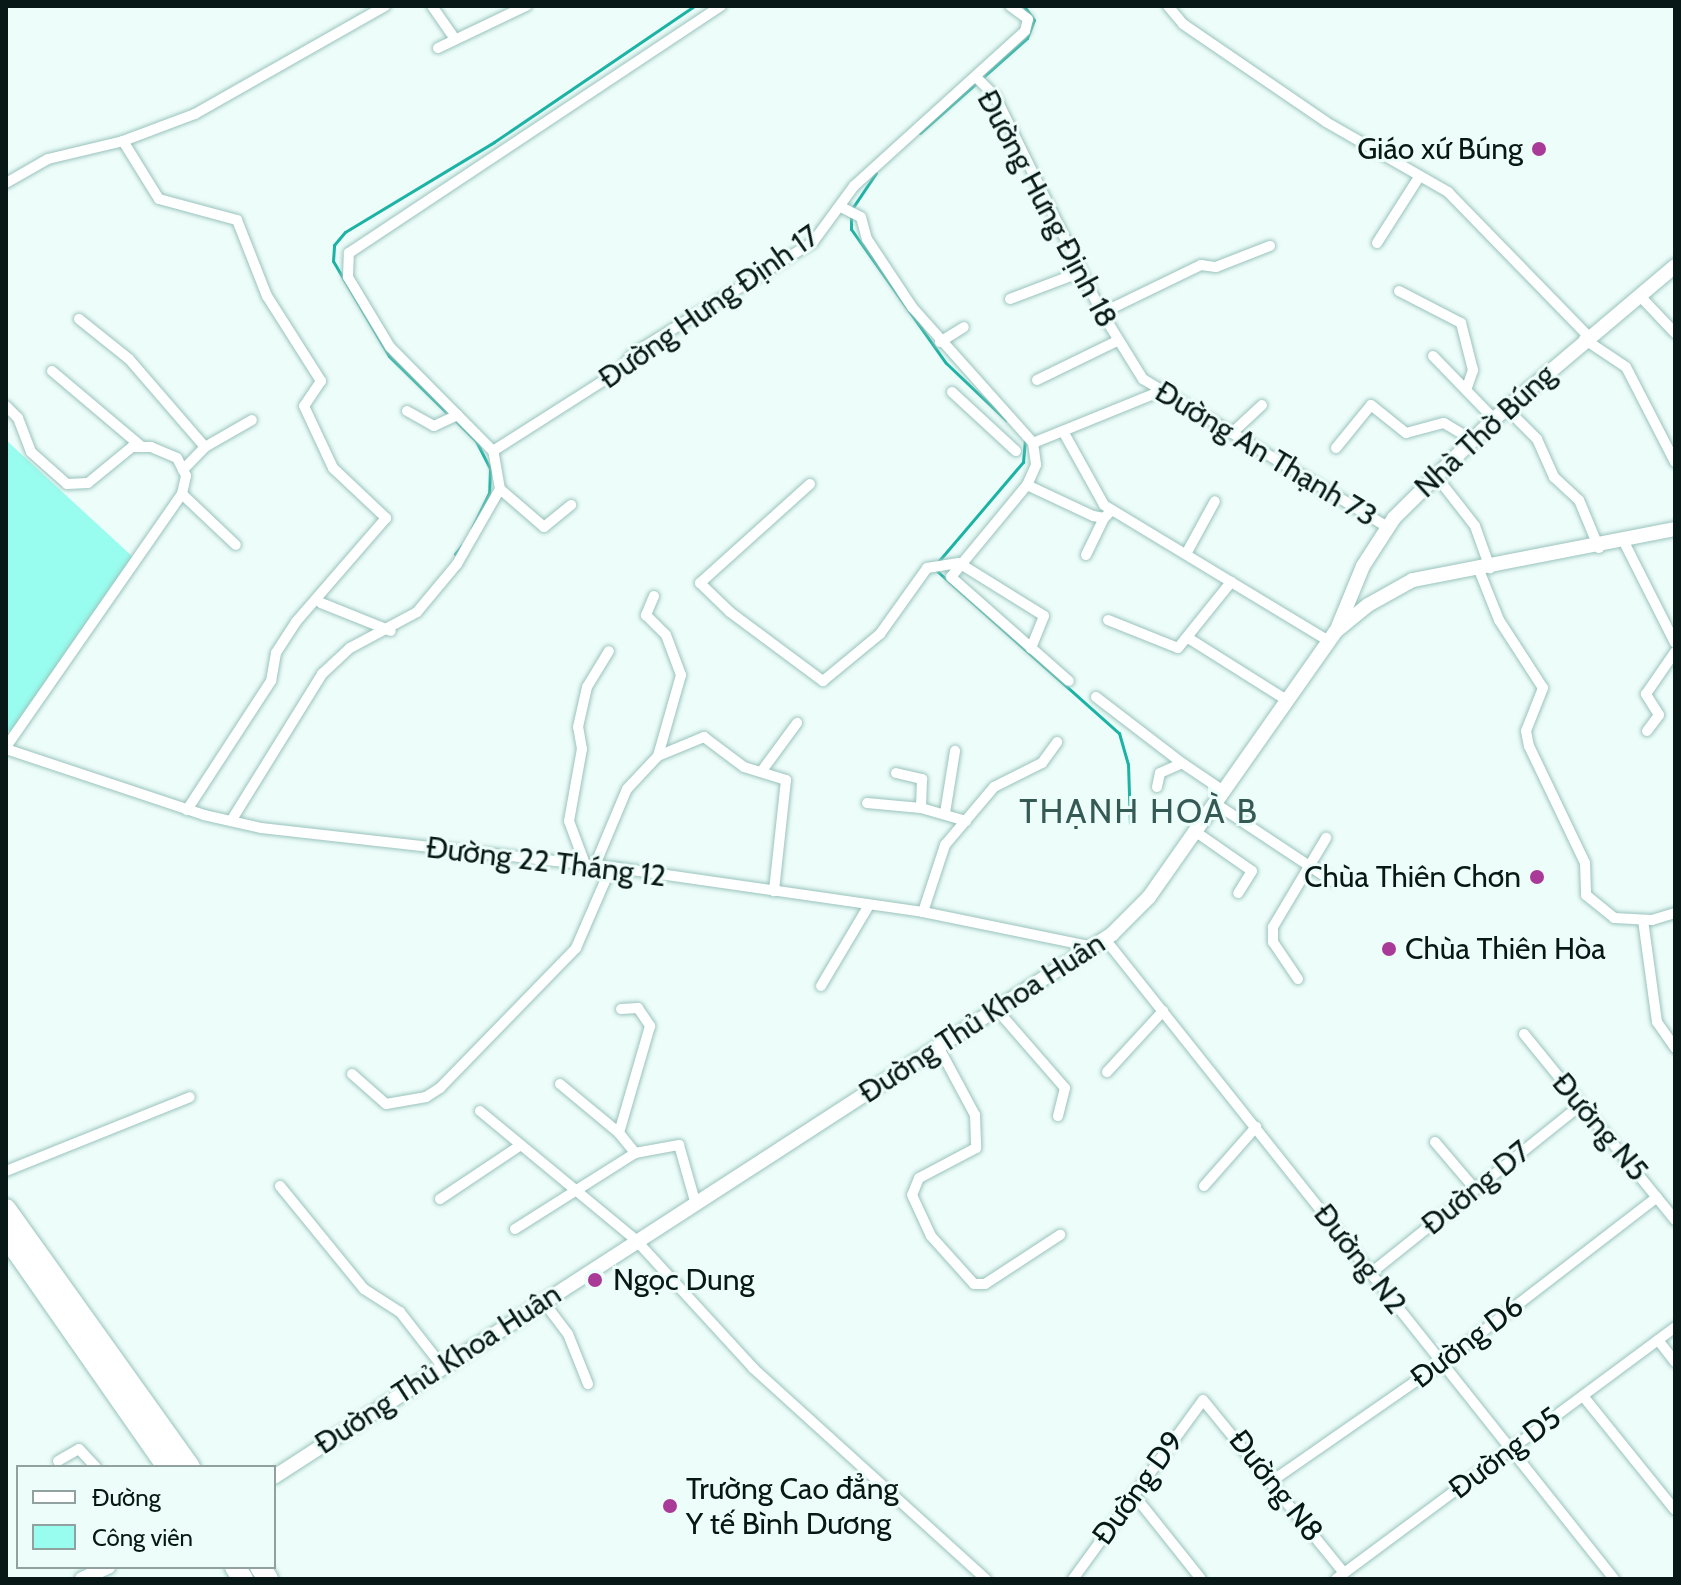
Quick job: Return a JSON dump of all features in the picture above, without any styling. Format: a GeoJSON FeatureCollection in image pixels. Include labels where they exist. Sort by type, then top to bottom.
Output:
{"type":"FeatureCollection","features":[{"type":"Feature","properties":{"kind":"highway"},"geometry":{"type":"LineString","coordinates":[[6,1209],[189,1465]]}},
{"type":"Feature","properties":{"kind":"highway"},"geometry":{"type":"LineString","coordinates":[[6,1236],[166,1465]]}},
{"type":"Feature","properties":{"kind":"main road","name":"Nhà Thờ Búng"},"geometry":{"type":"LineString","coordinates":[[1332,636],[1387,527],[1506,408],[1675,266]]}},
{"type":"Feature","properties":{"kind":"main road","name":"Đường Thủ Khoa Huân"},"geometry":{"type":"LineString","coordinates":[[276,1476],[635,1239],[998,1011],[1100,943],[1149,897],[1332,636],[1413,580],[1599,548],[1675,529]]}},
{"type":"Feature","properties":{"kind":"main road"},"geometry":{"type":"LineString","coordinates":[[82,1579],[104,1569]]}},
{"type":"Feature","properties":{"kind":"street"},"geometry":{"type":"LineString","coordinates":[[6,183],[48,159],[123,141],[195,114],[385,6]]}},
{"type":"Feature","properties":{"kind":"street"},"geometry":{"type":"LineString","coordinates":[[432,6],[455,39]]}},
{"type":"Feature","properties":{"kind":"street"},"geometry":{"type":"LineString","coordinates":[[438,48],[526,6]]}},
{"type":"Feature","properties":{"kind":"street"},"geometry":{"type":"LineString","coordinates":[[571,505],[544,527],[500,489],[493,451],[454,419],[390,347],[348,277],[349,253],[721,6]]}},
{"type":"Feature","properties":{"kind":"street","name":"Đường Hưng Định 17"},"geometry":{"type":"LineString","coordinates":[[493,451],[620,370],[634,353],[813,242],[854,186],[977,78],[1025,31],[1028,19],[1010,6]]}},
{"type":"Feature","properties":{"kind":"street"},"geometry":{"type":"LineString","coordinates":[[1168,6],[1183,24],[1326,122],[1448,192],[1586,338],[1626,367],[1675,462]]}},
{"type":"Feature","properties":{"kind":"street","name":"Đường Hưng Định 18"},"geometry":{"type":"LineString","coordinates":[[977,78],[995,96],[1117,341]]}},
{"type":"Feature","properties":{"kind":"street"},"geometry":{"type":"LineString","coordinates":[[123,141],[159,199],[237,220],[267,296],[321,381],[304,406],[333,468],[386,520],[296,622],[276,653],[271,681],[187,810]]}},
{"type":"Feature","properties":{"kind":"street"},"geometry":{"type":"LineString","coordinates":[[1377,243],[1419,177]]}},
{"type":"Feature","properties":{"kind":"street"},"geometry":{"type":"LineString","coordinates":[[841,207],[855,214],[871,247],[940,342],[1015,433],[1016,451]]}},
{"type":"Feature","properties":{"kind":"street"},"geometry":{"type":"LineString","coordinates":[[1102,313],[1201,265],[1216,267],[1270,246]]}},
{"type":"Feature","properties":{"kind":"street"},"geometry":{"type":"LineString","coordinates":[[1010,299],[1081,272]]}},
{"type":"Feature","properties":{"kind":"street"},"geometry":{"type":"LineString","coordinates":[[1399,291],[1461,323],[1473,370],[1466,390]]}},
{"type":"Feature","properties":{"kind":"street"},"geometry":{"type":"LineString","coordinates":[[1639,295],[1675,333]]}},
{"type":"Feature","properties":{"kind":"street"},"geometry":{"type":"LineString","coordinates":[[79,319],[129,359],[205,447]]}},
{"type":"Feature","properties":{"kind":"street"},"geometry":{"type":"LineString","coordinates":[[940,342],[964,327]]}},
{"type":"Feature","properties":{"kind":"street"},"geometry":{"type":"LineString","coordinates":[[1037,380],[1117,341]]}},
{"type":"Feature","properties":{"kind":"street","name":"Đường An Thạnh 73"},"geometry":{"type":"LineString","coordinates":[[1117,341],[1143,379],[1387,527]]}},
{"type":"Feature","properties":{"kind":"street"},"geometry":{"type":"LineString","coordinates":[[1433,356],[1494,419]]}},
{"type":"Feature","properties":{"kind":"street"},"geometry":{"type":"LineString","coordinates":[[52,371],[142,447]]}},
{"type":"Feature","properties":{"kind":"street"},"geometry":{"type":"LineString","coordinates":[[952,392],[1033,443],[1064,433],[1161,391]]}},
{"type":"Feature","properties":{"kind":"street"},"geometry":{"type":"LineString","coordinates":[[1232,433],[1262,405]]}},
{"type":"Feature","properties":{"kind":"street"},"geometry":{"type":"LineString","coordinates":[[1336,448],[1371,405],[1406,433],[1444,423],[1472,440]]}},
{"type":"Feature","properties":{"kind":"street"},"geometry":{"type":"LineString","coordinates":[[6,406],[18,418],[31,452],[73,486],[88,483],[132,447],[177,458],[183,470],[182,494],[6,748]]}},
{"type":"Feature","properties":{"kind":"street"},"geometry":{"type":"LineString","coordinates":[[1506,408],[1537,439],[1554,477],[1579,500],[1599,548]]}},
{"type":"Feature","properties":{"kind":"street"},"geometry":{"type":"LineString","coordinates":[[407,411],[434,426],[454,419]]}},
{"type":"Feature","properties":{"kind":"street"},"geometry":{"type":"LineString","coordinates":[[183,470],[205,447],[252,420]]}},
{"type":"Feature","properties":{"kind":"street"},"geometry":{"type":"LineString","coordinates":[[1064,433],[1108,514]]}},
{"type":"Feature","properties":{"kind":"street"},"geometry":{"type":"LineString","coordinates":[[1033,443],[1036,465],[1027,485],[959,563],[955,583],[1069,681]]}},
{"type":"Feature","properties":{"kind":"street"},"geometry":{"type":"LineString","coordinates":[[1436,476],[1475,526],[1499,620],[1543,688],[1526,731],[1529,746],[1585,863],[1586,895],[1614,918],[1643,920],[1675,913]]}},
{"type":"Feature","properties":{"kind":"street"},"geometry":{"type":"LineString","coordinates":[[810,484],[700,583],[823,681],[880,634],[927,568],[959,563],[1044,616],[1031,648]]}},
{"type":"Feature","properties":{"kind":"street"},"geometry":{"type":"LineString","coordinates":[[1027,485],[1108,514],[1332,636]]}},
{"type":"Feature","properties":{"kind":"street"},"geometry":{"type":"LineString","coordinates":[[231,821],[273,745],[336,657],[391,631],[447,578],[500,489]]}},
{"type":"Feature","properties":{"kind":"street"},"geometry":{"type":"LineString","coordinates":[[182,494],[236,545]]}},
{"type":"Feature","properties":{"kind":"street"},"geometry":{"type":"LineString","coordinates":[[1186,554],[1215,501]]}},
{"type":"Feature","properties":{"kind":"street"},"geometry":{"type":"LineString","coordinates":[[1086,555],[1108,514]]}},
{"type":"Feature","properties":{"kind":"street"},"geometry":{"type":"LineString","coordinates":[[1624,542],[1675,643]]}},
{"type":"Feature","properties":{"kind":"street"},"geometry":{"type":"LineString","coordinates":[[1108,620],[1173,648],[1188,638],[1231,582]]}},
{"type":"Feature","properties":{"kind":"street"},"geometry":{"type":"LineString","coordinates":[[654,596],[646,615],[666,635],[681,675],[658,756]]}},
{"type":"Feature","properties":{"kind":"street"},"geometry":{"type":"LineString","coordinates":[[321,603],[391,631]]}},
{"type":"Feature","properties":{"kind":"street"},"geometry":{"type":"LineString","coordinates":[[1188,638],[1288,701]]}},
{"type":"Feature","properties":{"kind":"street"},"geometry":{"type":"LineString","coordinates":[[590,865],[569,821],[582,749],[578,727],[587,687],[609,651]]}},
{"type":"Feature","properties":{"kind":"street"},"geometry":{"type":"LineString","coordinates":[[1647,731],[1659,715],[1646,694],[1675,652]]}},
{"type":"Feature","properties":{"kind":"street"},"geometry":{"type":"LineString","coordinates":[[1096,697],[1182,763],[1305,869],[1332,881]]}},
{"type":"Feature","properties":{"kind":"street"},"geometry":{"type":"LineString","coordinates":[[761,772],[797,723]]}},
{"type":"Feature","properties":{"kind":"street"},"geometry":{"type":"LineString","coordinates":[[590,865],[627,789],[658,756],[704,737],[761,772],[786,780],[774,891]]}},
{"type":"Feature","properties":{"kind":"street"},"geometry":{"type":"LineString","coordinates":[[923,912],[937,862],[966,821],[994,787],[1042,763],[1057,742]]}},
{"type":"Feature","properties":{"kind":"street","name":"Đường 22 Tháng 12"},"geometry":{"type":"LineString","coordinates":[[6,748],[187,810],[231,821],[611,867],[923,912],[1100,943]]}},
{"type":"Feature","properties":{"kind":"street"},"geometry":{"type":"LineString","coordinates":[[945,813],[955,751]]}},
{"type":"Feature","properties":{"kind":"street"},"geometry":{"type":"LineString","coordinates":[[1157,787],[1160,773],[1182,763]]}},
{"type":"Feature","properties":{"kind":"street"},"geometry":{"type":"LineString","coordinates":[[896,773],[922,779],[921,808]]}},
{"type":"Feature","properties":{"kind":"street"},"geometry":{"type":"LineString","coordinates":[[867,803],[921,808],[966,821]]}},
{"type":"Feature","properties":{"kind":"street"},"geometry":{"type":"LineString","coordinates":[[1196,832],[1252,871],[1238,893]]}},
{"type":"Feature","properties":{"kind":"street"},"geometry":{"type":"LineString","coordinates":[[1298,979],[1272,933],[1305,869],[1326,838]]}},
{"type":"Feature","properties":{"kind":"street"},"geometry":{"type":"LineString","coordinates":[[352,1074],[363,1090],[386,1104],[426,1097],[440,1088],[576,948],[611,867]]}},
{"type":"Feature","properties":{"kind":"street"},"geometry":{"type":"LineString","coordinates":[[821,986],[869,905]]}},
{"type":"Feature","properties":{"kind":"street"},"geometry":{"type":"LineString","coordinates":[[1643,920],[1657,1022],[1675,1048]]}},
{"type":"Feature","properties":{"kind":"street","name":"Đường N2"},"geometry":{"type":"LineString","coordinates":[[1100,943],[1163,1011],[1614,1579]]}},
{"type":"Feature","properties":{"kind":"street"},"geometry":{"type":"LineString","coordinates":[[619,1133],[650,1026],[638,1008],[621,1009]]}},
{"type":"Feature","properties":{"kind":"street"},"geometry":{"type":"LineString","coordinates":[[998,1011],[1065,1088],[1058,1116]]}},
{"type":"Feature","properties":{"kind":"street"},"geometry":{"type":"LineString","coordinates":[[1107,1072],[1163,1011]]}},
{"type":"Feature","properties":{"kind":"street","name":"Đường N5"},"geometry":{"type":"LineString","coordinates":[[1524,1034],[1675,1220]]}},
{"type":"Feature","properties":{"kind":"street"},"geometry":{"type":"LineString","coordinates":[[939,1048],[975,1115],[976,1148],[919,1178],[912,1195],[931,1236],[974,1284],[985,1284],[1060,1235]]}},
{"type":"Feature","properties":{"kind":"street"},"geometry":{"type":"LineString","coordinates":[[560,1084],[619,1133],[635,1153]]}},
{"type":"Feature","properties":{"kind":"street"},"geometry":{"type":"LineString","coordinates":[[6,1171],[190,1097]]}},
{"type":"Feature","properties":{"kind":"street","name":"Đường D7"},"geometry":{"type":"LineString","coordinates":[[1371,1273],[1581,1105]]}},
{"type":"Feature","properties":{"kind":"street"},"geometry":{"type":"LineString","coordinates":[[480,1111],[635,1239],[753,1368],[986,1579]]}},
{"type":"Feature","properties":{"kind":"street"},"geometry":{"type":"LineString","coordinates":[[1204,1186],[1256,1127]]}},
{"type":"Feature","properties":{"kind":"street"},"geometry":{"type":"LineString","coordinates":[[1435,1142],[1475,1189]]}},
{"type":"Feature","properties":{"kind":"street"},"geometry":{"type":"LineString","coordinates":[[440,1199],[521,1145]]}},
{"type":"Feature","properties":{"kind":"street"},"geometry":{"type":"LineString","coordinates":[[515,1229],[574,1188],[635,1153],[679,1145],[695,1201]]}},
{"type":"Feature","properties":{"kind":"street"},"geometry":{"type":"LineString","coordinates":[[280,1186],[364,1289],[400,1312],[442,1366]]}},
{"type":"Feature","properties":{"kind":"street","name":"Đường D6"},"geometry":{"type":"LineString","coordinates":[[1272,1481],[1443,1362],[1657,1197]]}},
{"type":"Feature","properties":{"kind":"street"},"geometry":{"type":"LineString","coordinates":[[543,1301],[568,1334],[588,1384]]}},
{"type":"Feature","properties":{"kind":"street","name":"Đường D5"},"geometry":{"type":"LineString","coordinates":[[1340,1576],[1675,1327]]}},
{"type":"Feature","properties":{"kind":"street"},"geometry":{"type":"LineString","coordinates":[[1658,1340],[1675,1362]]}},
{"type":"Feature","properties":{"kind":"street"},"geometry":{"type":"LineString","coordinates":[[1583,1396],[1675,1510]]}},
{"type":"Feature","properties":{"kind":"street","name":"Đường N8"},"geometry":{"type":"LineString","coordinates":[[1205,1400],[1272,1481],[1340,1576]]}},
{"type":"Feature","properties":{"kind":"street","name":"Đường D9"},"geometry":{"type":"LineString","coordinates":[[1073,1579],[1205,1400]]}},
{"type":"Feature","properties":{"kind":"street"},"geometry":{"type":"LineString","coordinates":[[58,1461],[79,1449],[94,1465]]}},
{"type":"Feature","properties":{"kind":"street"},"geometry":{"type":"LineString","coordinates":[[1134,1495],[1201,1579]]}},
{"type":"Feature","properties":{"kind":"green space"},"geometry":{"type":"Polygon","coordinates":[[[6,440],[134,558],[14,732],[6,730],[6,440]]]}},
{"type":"Feature","properties":{"kind":"waterway"},"geometry":{"type":"LineString","coordinates":[[449,415],[389,356],[333,261],[334,245],[345,232],[494,142],[694,6]]}},
{"type":"Feature","properties":{"kind":"waterway"},"geometry":{"type":"LineString","coordinates":[[920,133],[1027,38],[1034,20],[1024,6]]}},
{"type":"Feature","properties":{"kind":"waterway"},"geometry":{"type":"LineString","coordinates":[[876,173],[851,210],[851,229],[946,363],[1006,420]]}},
{"type":"Feature","properties":{"kind":"waterway"},"geometry":{"type":"LineString","coordinates":[[455,420],[476,441],[490,469],[489,493],[472,528]]}},
{"type":"Feature","properties":{"kind":"waterway"},"geometry":{"type":"LineString","coordinates":[[937,563],[1023,462],[1025,440]]}},
{"type":"Feature","properties":{"kind":"waterway"},"geometry":{"type":"LineString","coordinates":[[455,554],[462,545]]}},
{"type":"Feature","properties":{"kind":"waterway"},"geometry":{"type":"LineString","coordinates":[[937,571],[1119,733],[1128,764],[1130,823]]}},
{"type":"Feature","properties":{"kind":"place","name":"Giáo xứ Búng"},"geometry":{"type":"Point","coordinates":[1539,149]}},
{"type":"Feature","properties":{"kind":"place","name":"Chùa Thiên Chơn"},"geometry":{"type":"Point","coordinates":[1537,877]}},
{"type":"Feature","properties":{"kind":"place","name":"Chùa Thiên Hòa"},"geometry":{"type":"Point","coordinates":[1389,949]}},
{"type":"Feature","properties":{"kind":"place","name":"Ngọc Dung"},"geometry":{"type":"Point","coordinates":[595,1280]}},
{"type":"Feature","properties":{"kind":"place","name":"Trường Cao đẳng Y tế Bình Dương"},"geometry":{"type":"Point","coordinates":[670,1506]}},
{"type":"Feature","properties":{"kind":"district","name":"THẠNH HOÀ B"},"geometry":{"type":"Point","coordinates":[1139,812]}}]}
